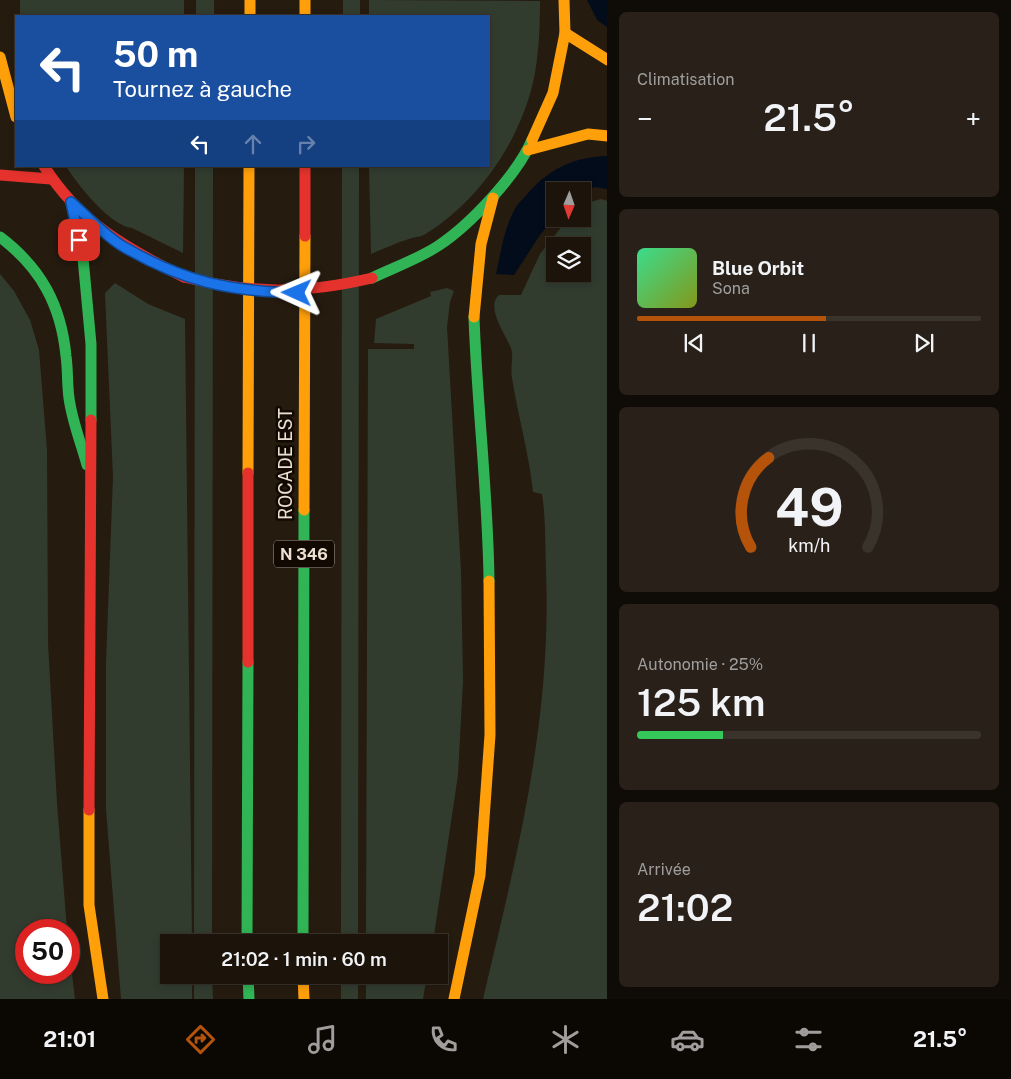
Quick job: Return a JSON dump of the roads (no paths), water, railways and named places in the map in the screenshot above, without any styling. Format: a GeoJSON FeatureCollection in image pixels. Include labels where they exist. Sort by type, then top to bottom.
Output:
{"type":"FeatureCollection","features":[{"type":"Feature","properties":{"kind":"main road"},"geometry":{"type":"LineString","coordinates":[[250,0],[250,15]]}},
{"type":"Feature","properties":{"kind":"main road"},"geometry":{"type":"LineString","coordinates":[[305,0],[305,15]]}},
{"type":"Feature","properties":{"kind":"main road"},"geometry":{"type":"LineString","coordinates":[[45,167],[51,179],[71,202],[123,246],[184,276],[220,287],[259,292],[297,293],[335,288],[372,278],[438,246],[493,198],[528,150],[553,94],[564,33],[564,0]]}},
{"type":"Feature","properties":{"kind":"main road"},"geometry":{"type":"LineString","coordinates":[[564,33],[607,60]]}},
{"type":"Feature","properties":{"kind":"main road"},"geometry":{"type":"LineString","coordinates":[[0,57],[15,113]]}},
{"type":"Feature","properties":{"kind":"main road"},"geometry":{"type":"LineString","coordinates":[[528,150],[588,134],[607,136]]}},
{"type":"Feature","properties":{"kind":"main road"},"geometry":{"type":"LineString","coordinates":[[247,934],[249,167]]}},
{"type":"Feature","properties":{"kind":"main road","name":"ROCADE EST"},"geometry":{"type":"LineString","coordinates":[[303,934],[305,167]]}},
{"type":"Feature","properties":{"kind":"main road"},"geometry":{"type":"LineString","coordinates":[[0,176],[51,179]]}},
{"type":"Feature","properties":{"kind":"main road"},"geometry":{"type":"LineString","coordinates":[[454,999],[480,875],[490,735],[488,528],[476,384],[474,305],[481,244],[493,198]]}},
{"type":"Feature","properties":{"kind":"main road"},"geometry":{"type":"LineString","coordinates":[[71,202],[83,258],[91,344],[89,475],[89,905],[103,999]]}},
{"type":"Feature","properties":{"kind":"main road"},"geometry":{"type":"LineString","coordinates":[[0,237],[19,250],[46,280],[59,311],[66,350],[69,399],[89,475]]}},
{"type":"Feature","properties":{"kind":"main road"},"geometry":{"type":"LineString","coordinates":[[248,984],[248,999]]}},
{"type":"Feature","properties":{"kind":"main road"},"geometry":{"type":"LineString","coordinates":[[303,984],[304,999]]}},
{"type":"Feature","properties":{"kind":"water"},"geometry":{"type":"Polygon","coordinates":[[[587,0],[607,0],[607,27],[597,20],[587,0]]]}},
{"type":"Feature","properties":{"kind":"water"},"geometry":{"type":"Polygon","coordinates":[[[607,156],[607,189],[595,187],[591,189],[591,182],[546,182],[546,228],[514,275],[496,274],[503,240],[512,215],[519,203],[537,184],[555,170],[564,165],[607,156]]]}}]}
